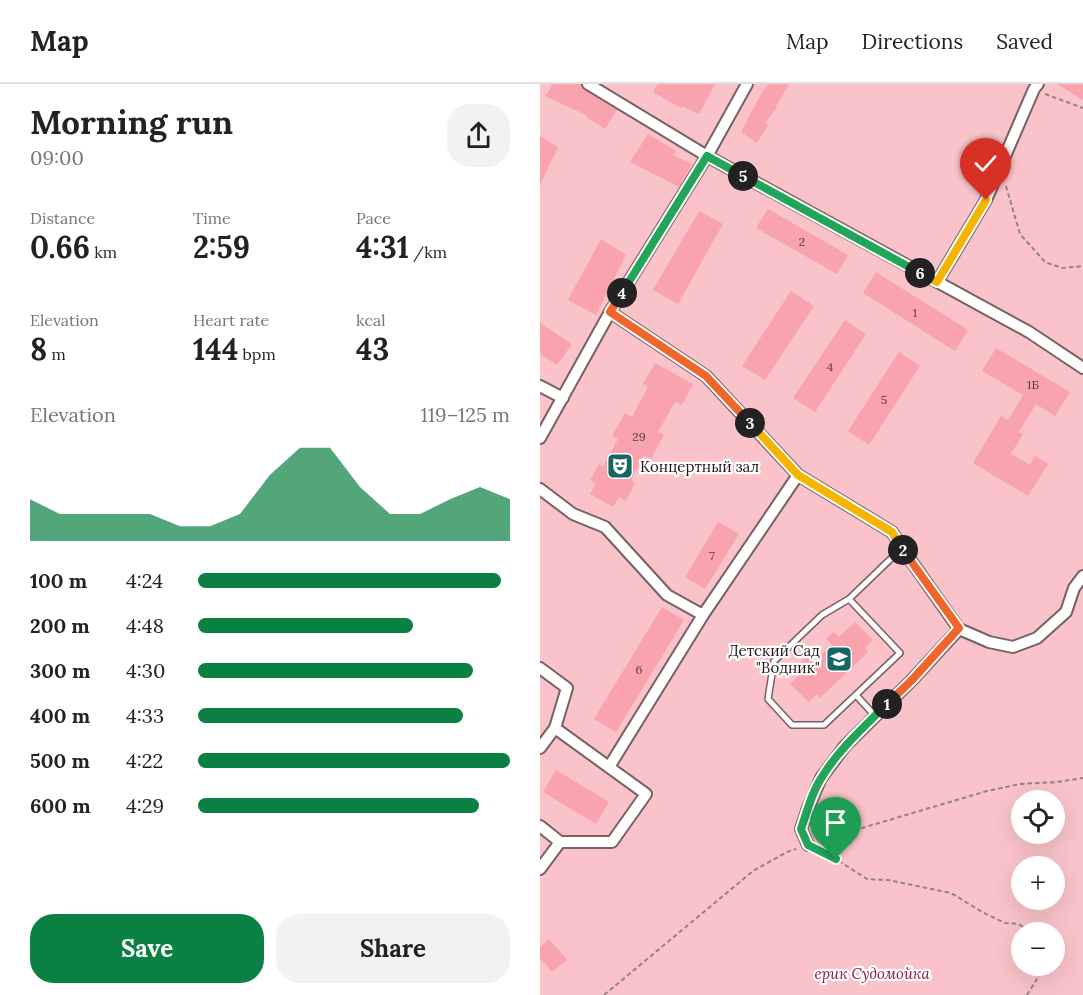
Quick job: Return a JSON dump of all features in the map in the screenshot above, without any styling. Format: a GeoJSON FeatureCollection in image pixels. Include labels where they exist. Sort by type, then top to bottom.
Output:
{"type":"FeatureCollection","features":[{"type":"Feature","properties":{"kind":"street"},"geometry":{"type":"LineString","coordinates":[[588,84],[707,156],[1029,333],[1083,368]]}},
{"type":"Feature","properties":{"kind":"street"},"geometry":{"type":"LineString","coordinates":[[540,438],[610,312],[707,156],[747,84]]}},
{"type":"Feature","properties":{"kind":"street"},"geometry":{"type":"LineString","coordinates":[[937,282],[986,200],[1036,87]]}},
{"type":"Feature","properties":{"kind":"street"},"geometry":{"type":"LineString","coordinates":[[610,312],[706,376],[798,475],[892,532],[959,628],[989,642],[1013,647],[1038,638],[1066,612],[1074,588],[1083,576]]}},
{"type":"Feature","properties":{"kind":"street"},"geometry":{"type":"LineString","coordinates":[[540,386],[563,398]]}},
{"type":"Feature","properties":{"kind":"street"},"geometry":{"type":"LineString","coordinates":[[609,767],[703,615],[798,475]]}},
{"type":"Feature","properties":{"kind":"street"},"geometry":{"type":"LineString","coordinates":[[540,489],[573,514],[604,526],[667,595],[703,615]]}},
{"type":"Feature","properties":{"kind":"street"},"geometry":{"type":"LineString","coordinates":[[808,845],[801,829],[821,778],[845,746],[912,680],[959,628]]}},
{"type":"Feature","properties":{"kind":"street"},"geometry":{"type":"LineString","coordinates":[[540,668],[567,688],[555,728],[540,748]]}},
{"type":"Feature","properties":{"kind":"street"},"geometry":{"type":"LineString","coordinates":[[540,826],[560,842],[612,842],[646,794],[555,728]]}},
{"type":"Feature","properties":{"kind":"street"},"geometry":{"type":"LineString","coordinates":[[540,869],[560,842]]}},
{"type":"Feature","properties":{"kind":"lane"},"geometry":{"type":"LineString","coordinates":[[849,599],[900,653],[824,725],[792,725],[768,699],[774,661],[822,615],[849,599],[902,548]]}},
{"type":"Feature","properties":{"kind":"lane"},"geometry":{"type":"LineString","coordinates":[[856,695],[875,716]]}},
{"type":"Feature","properties":{"kind":"path"},"geometry":{"type":"LineString","coordinates":[[1036,87],[1083,108]]}},
{"type":"Feature","properties":{"kind":"path"},"geometry":{"type":"LineString","coordinates":[[1000,168],[1020,234],[1045,262],[1062,267],[1083,266]]}},
{"type":"Feature","properties":{"kind":"path"},"geometry":{"type":"LineString","coordinates":[[604,995],[753,872],[787,852],[987,791],[1020,784],[1083,778]]}},
{"type":"Feature","properties":{"kind":"path"},"geometry":{"type":"LineString","coordinates":[[808,845],[836,859],[867,879],[888,880],[951,894],[984,913],[1011,923]]}},
{"type":"Feature","properties":{"kind":"path"},"geometry":{"type":"LineString","coordinates":[[1027,995],[1039,976]]}},
{"type":"Feature","properties":{"kind":"green space","name":"ерик Судомойка"},"geometry":{"type":"Polygon","coordinates":[[[540,84],[1083,84],[1083,995],[540,995],[540,84]]]}},
{"type":"Feature","properties":{"kind":"building"},"geometry":{"type":"Polygon","coordinates":[[[553,84],[581,84],[584,90],[617,110],[605,129],[586,115],[545,96],[553,84]]]}},
{"type":"Feature","properties":{"kind":"building"},"geometry":{"type":"Polygon","coordinates":[[[658,84],[715,84],[699,114],[682,106],[681,108],[653,92],[658,84]]]}},
{"type":"Feature","properties":{"kind":"building"},"geometry":{"type":"Polygon","coordinates":[[[768,84],[789,84],[777,107],[765,123],[768,125],[757,143],[741,132],[768,84]]]}},
{"type":"Feature","properties":{"kind":"building"},"geometry":{"type":"Polygon","coordinates":[[[1057,84],[1083,84],[1083,100],[1057,84]]]}},
{"type":"Feature","properties":{"kind":"building"},"geometry":{"type":"Polygon","coordinates":[[[648,134],[676,151],[673,155],[692,164],[679,187],[630,162],[648,134]]]}},
{"type":"Feature","properties":{"kind":"building"},"geometry":{"type":"Polygon","coordinates":[[[540,136],[558,147],[540,185],[540,136]]]}},
{"type":"Feature","properties":{"kind":"building"},"geometry":{"type":"Polygon","coordinates":[[[768,209],[848,255],[837,274],[756,228],[768,209]]]}},
{"type":"Feature","properties":{"kind":"building"},"geometry":{"type":"Polygon","coordinates":[[[699,211],[723,224],[678,304],[653,290],[699,211]]]}},
{"type":"Feature","properties":{"kind":"building"},"geometry":{"type":"Polygon","coordinates":[[[601,239],[626,255],[596,315],[568,300],[601,239]]]}},
{"type":"Feature","properties":{"kind":"building"},"geometry":{"type":"Polygon","coordinates":[[[876,272],[968,330],[955,351],[863,293],[876,272]]]}},
{"type":"Feature","properties":{"kind":"building"},"geometry":{"type":"Polygon","coordinates":[[[791,291],[814,306],[765,380],[742,366],[791,291]]]}},
{"type":"Feature","properties":{"kind":"building"},"geometry":{"type":"Polygon","coordinates":[[[845,320],[866,334],[815,412],[793,398],[845,320]]]}},
{"type":"Feature","properties":{"kind":"building"},"geometry":{"type":"Polygon","coordinates":[[[540,323],[572,344],[557,365],[540,354],[540,323]]]}},
{"type":"Feature","properties":{"kind":"building"},"geometry":{"type":"Polygon","coordinates":[[[996,348],[1070,392],[1055,416],[1036,404],[1019,432],[1023,434],[1011,454],[1030,465],[1035,456],[1048,464],[1028,496],[973,463],[1001,416],[1008,420],[1023,395],[982,371],[996,348]]]}},
{"type":"Feature","properties":{"kind":"building"},"geometry":{"type":"Polygon","coordinates":[[[899,352],[920,366],[869,445],[848,431],[899,352]]]}},
{"type":"Feature","properties":{"kind":"building"},"geometry":{"type":"Polygon","coordinates":[[[655,363],[693,384],[682,405],[675,402],[658,432],[664,435],[651,459],[644,455],[631,480],[635,483],[626,501],[619,497],[613,507],[590,494],[596,484],[590,480],[599,464],[603,467],[618,439],[612,436],[625,413],[632,417],[648,387],[643,384],[655,363]]]}},
{"type":"Feature","properties":{"kind":"building"},"geometry":{"type":"Polygon","coordinates":[[[718,522],[739,534],[705,589],[685,577],[718,522]]]}},
{"type":"Feature","properties":{"kind":"building"},"geometry":{"type":"Polygon","coordinates":[[[662,607],[684,620],[616,732],[594,719],[662,607]]]}},
{"type":"Feature","properties":{"kind":"building","name":"Детский Сад \"Водник\""},"geometry":{"type":"Polygon","coordinates":[[[855,622],[873,640],[865,648],[868,652],[820,698],[817,694],[809,702],[790,684],[805,669],[800,663],[807,656],[813,662],[832,645],[826,639],[834,632],[839,637],[855,622]]]}},
{"type":"Feature","properties":{"kind":"building"},"geometry":{"type":"Polygon","coordinates":[[[556,770],[609,802],[596,824],[543,792],[556,770]]]}},
{"type":"Feature","properties":{"kind":"building"},"geometry":{"type":"Polygon","coordinates":[[[549,939],[567,960],[552,972],[540,958],[540,947],[549,939]]]}},
{"type":"Feature","properties":{"kind":"place","name":"Концертный зал"},"geometry":{"type":"Point","coordinates":[620,466]}},
{"type":"Feature","properties":{"kind":"place","name":"Детский Сад \"Водник\""},"geometry":{"type":"Point","coordinates":[839,659]}},
{"type":"Feature","properties":{"kind":"route"},"geometry":{"type":"LineString","coordinates":[[836,859],[808,845],[801,829],[821,778],[845,746],[912,680],[959,628],[892,532],[798,475],[706,376],[610,312],[707,156],[937,282],[986,200]]}}]}
